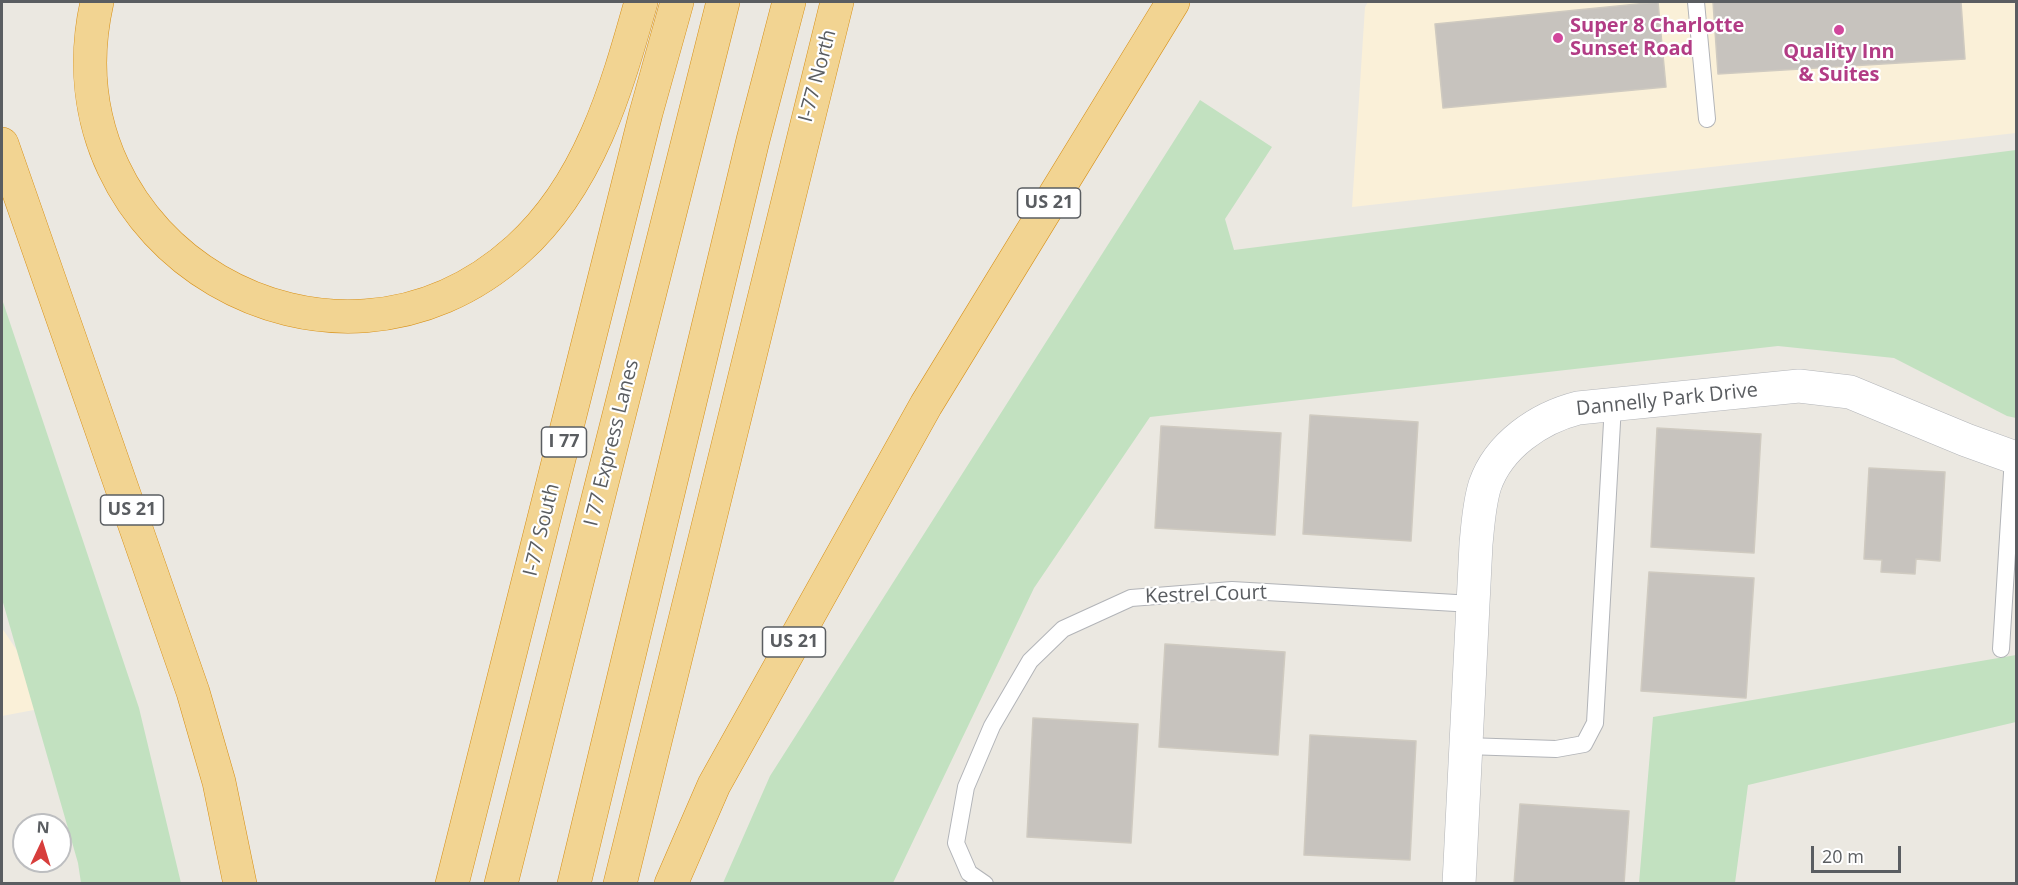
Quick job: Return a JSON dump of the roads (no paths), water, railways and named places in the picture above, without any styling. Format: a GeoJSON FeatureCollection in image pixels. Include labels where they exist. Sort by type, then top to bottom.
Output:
{"type":"FeatureCollection","features":[{"type":"Feature","properties":{"kind":"highway"},"geometry":{"type":"LineString","coordinates":[[97,2],[90,70],[96,123],[114,171],[151,226],[195,267],[240,293],[296,311],[358,315],[400,309],[442,296],[494,268],[539,228],[580,171],[597,137],[623,66],[641,2]]}},
{"type":"Feature","properties":{"kind":"highway","name":"I-77 South"},"geometry":{"type":"LineString","coordinates":[[452,884],[646,113],[677,2]]}},
{"type":"Feature","properties":{"kind":"highway","name":"I 77 Express Lanes"},"geometry":{"type":"LineString","coordinates":[[501,884],[723,2]]}},
{"type":"Feature","properties":{"kind":"highway"},"geometry":{"type":"LineString","coordinates":[[574,884],[750,152],[789,2]]}},
{"type":"Feature","properties":{"kind":"highway","name":"I-77 North"},"geometry":{"type":"LineString","coordinates":[[620,884],[681,645],[798,151],[837,2]]}},
{"type":"Feature","properties":{"kind":"highway","name":"US 21"},"geometry":{"type":"LineString","coordinates":[[671,884],[714,786],[926,405],[1173,2]]}},
{"type":"Feature","properties":{"kind":"highway","name":"US 21"},"geometry":{"type":"LineString","coordinates":[[2,144],[190,681],[219,782],[240,884]]}},
{"type":"Feature","properties":{"kind":"street","name":"Dannelly Park Drive"},"geometry":{"type":"LineString","coordinates":[[1459,884],[1480,502],[1493,468],[1508,449],[1544,420],[1578,408],[1798,386],[1826,388],[1850,392],[1878,402],[1904,415],[2015,458]]}},
{"type":"Feature","properties":{"kind":"lane"},"geometry":{"type":"LineString","coordinates":[[1696,2],[1707,119]]}},
{"type":"Feature","properties":{"kind":"lane"},"geometry":{"type":"LineString","coordinates":[[1466,747],[1556,749],[1584,744],[1595,723],[1613,405]]}},
{"type":"Feature","properties":{"kind":"lane"},"geometry":{"type":"LineString","coordinates":[[2001,649],[2015,458]]}},
{"type":"Feature","properties":{"kind":"lane","name":"Kestrel Court"},"geometry":{"type":"LineString","coordinates":[[985,884],[969,873],[956,843],[966,787],[992,726],[1030,662],[1063,629],[1131,597],[1232,590],[1473,604]]}},
{"type":"Feature","properties":{"kind":"place","name":"Quality Inn & Suites"},"geometry":{"type":"Point","coordinates":[1839,30]}},
{"type":"Feature","properties":{"kind":"place","name":"Super 8 Charlotte Sunset Road"},"geometry":{"type":"Point","coordinates":[1558,38]}}]}
